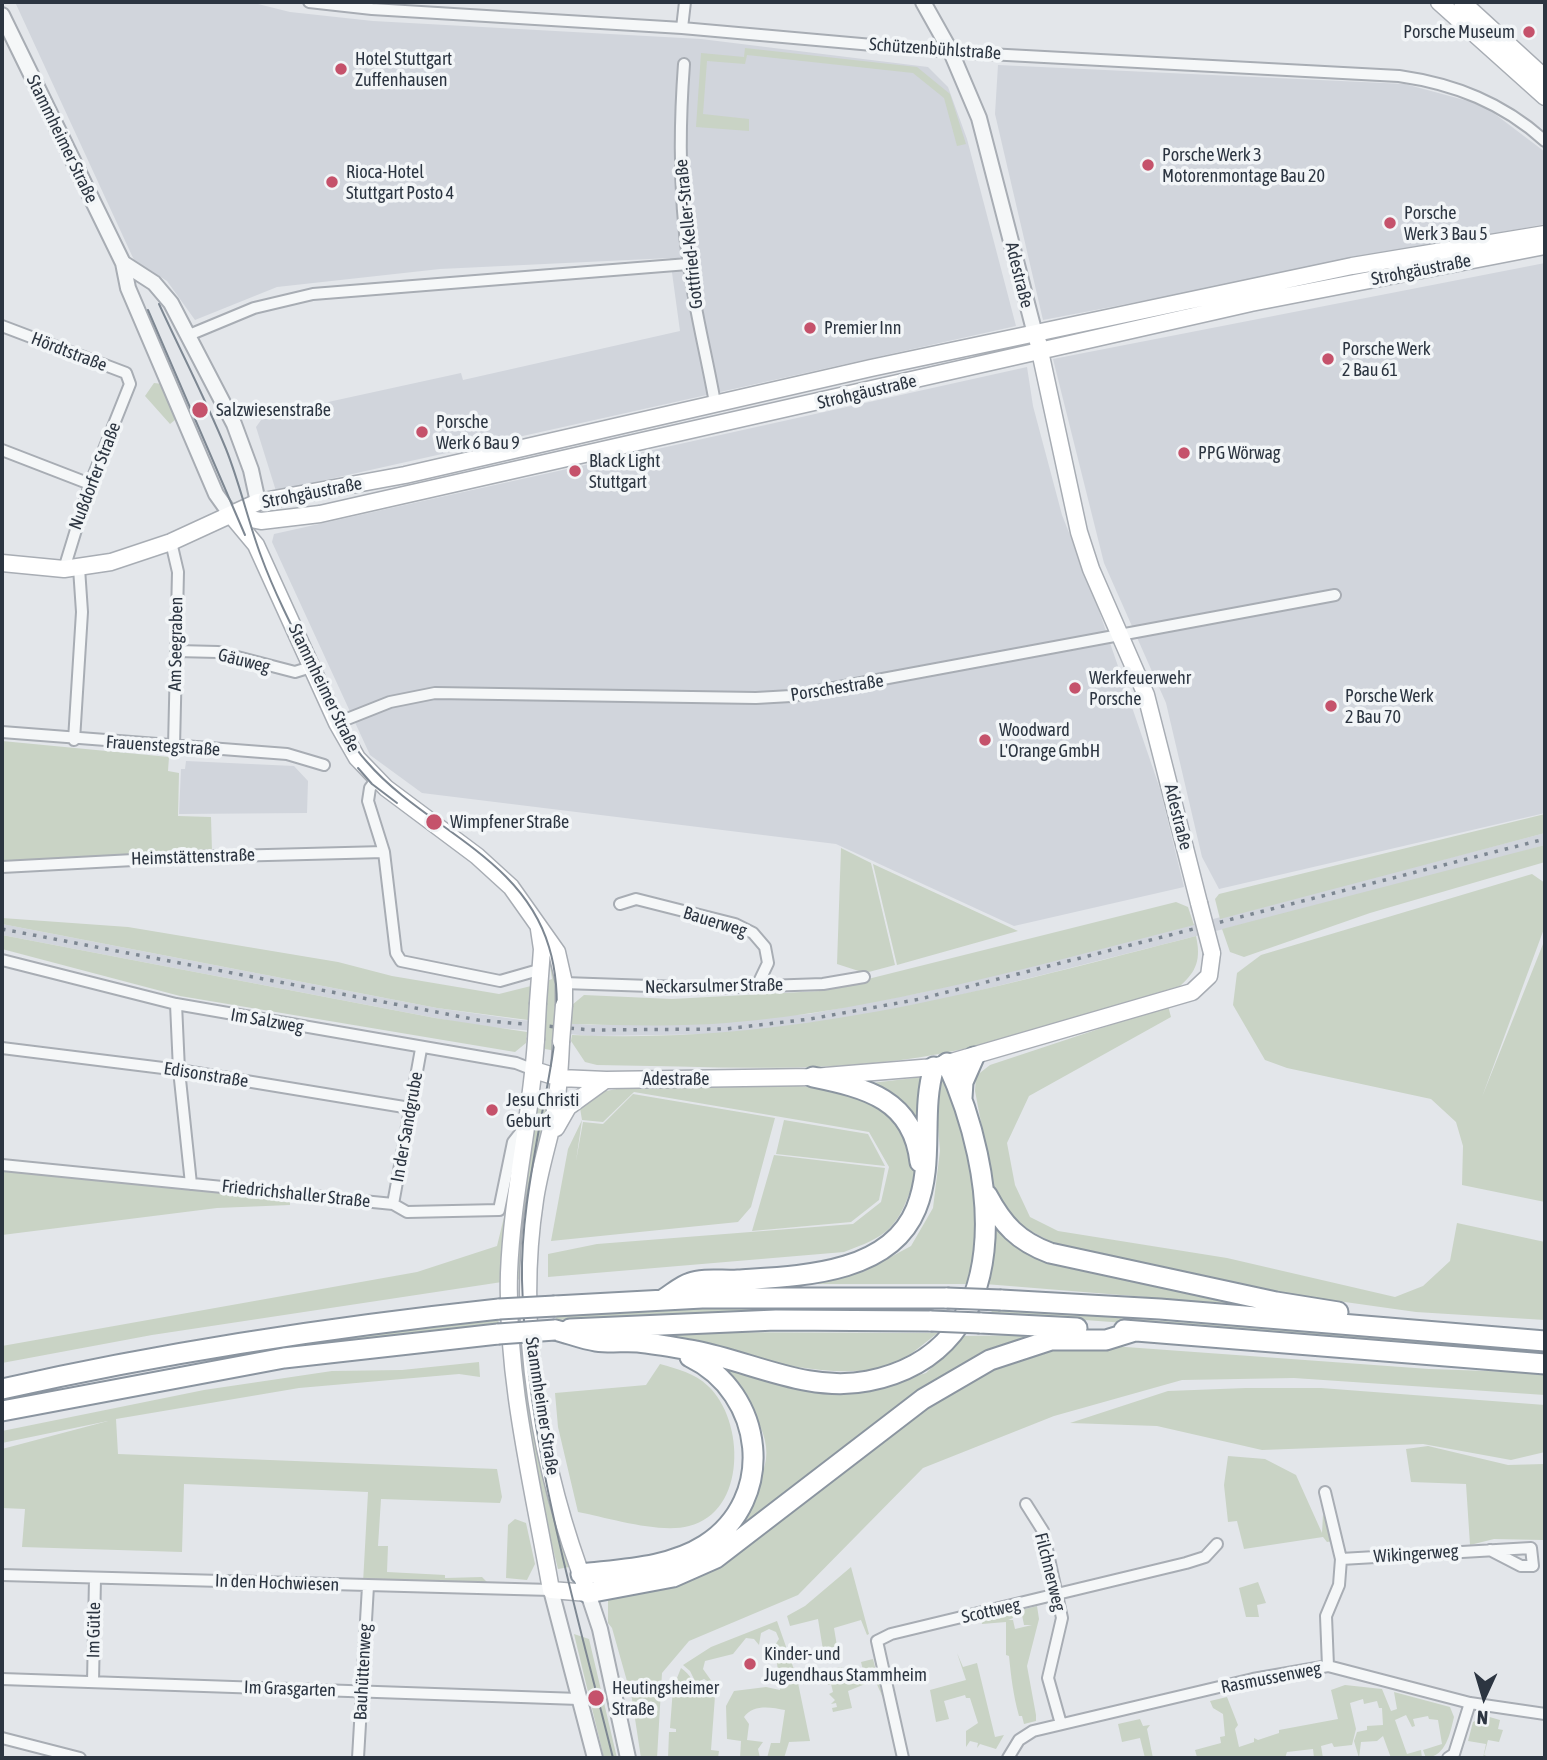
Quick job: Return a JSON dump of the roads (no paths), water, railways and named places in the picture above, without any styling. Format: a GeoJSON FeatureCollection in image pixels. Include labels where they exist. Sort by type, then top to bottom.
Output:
{"type":"FeatureCollection","features":[{"type":"Feature","properties":{"kind":"highway"},"geometry":{"type":"LineString","coordinates":[[555,1329],[595,1341],[638,1342],[697,1352],[793,1378],[834,1383],[867,1381],[927,1357],[948,1338],[969,1311],[980,1283],[986,1255],[983,1187],[962,1099],[963,1082],[974,1056]]}},
{"type":"Feature","properties":{"kind":"highway"},"geometry":{"type":"LineString","coordinates":[[941,1065],[962,1099]]}},
{"type":"Feature","properties":{"kind":"highway"},"geometry":{"type":"LineString","coordinates":[[662,1300],[690,1283],[823,1270],[847,1266],[874,1255],[906,1227],[916,1210],[927,1160],[927,1094],[941,1065]]}},
{"type":"Feature","properties":{"kind":"highway"},"geometry":{"type":"LineString","coordinates":[[813,1077],[867,1090],[893,1105],[904,1118],[918,1146],[922,1182]]}},
{"type":"Feature","properties":{"kind":"highway"},"geometry":{"type":"LineString","coordinates":[[983,1187],[1009,1230],[1031,1246],[1050,1253],[1276,1302],[1379,1317],[1409,1330]]}},
{"type":"Feature","properties":{"kind":"highway"},"geometry":{"type":"LineString","coordinates":[[2,1388],[184,1350],[382,1322],[499,1309],[662,1300],[826,1296],[1001,1300],[1160,1309],[1545,1341]]}},
{"type":"Feature","properties":{"kind":"highway"},"geometry":{"type":"LineString","coordinates":[[2,1411],[284,1358],[555,1329],[695,1322],[980,1322],[1135,1331],[1545,1364]]}},
{"type":"Feature","properties":{"kind":"highway"},"geometry":{"type":"LineString","coordinates":[[584,1584],[673,1577],[716,1558],[923,1399],[990,1360],[1051,1340],[1106,1340],[1135,1331]]}},
{"type":"Feature","properties":{"kind":"highway"},"geometry":{"type":"LineString","coordinates":[[584,1584],[683,1557],[720,1534],[746,1497],[754,1454],[752,1432],[744,1410],[732,1390],[713,1371],[670,1348]]}},
{"type":"Feature","properties":{"kind":"main road"},"geometry":{"type":"LineString","coordinates":[[1439,2],[1545,97]]}},
{"type":"Feature","properties":{"kind":"main road"},"geometry":{"type":"LineString","coordinates":[[1462,2],[1545,78]]}},
{"type":"Feature","properties":{"kind":"main road","name":"Strohgäustraße"},"geometry":{"type":"LineString","coordinates":[[231,515],[258,502],[405,475],[715,403],[1352,266],[1545,234]]}},
{"type":"Feature","properties":{"kind":"main road","name":"Strohgäustraße"},"geometry":{"type":"LineString","coordinates":[[231,515],[261,521],[320,514],[1251,303],[1545,246]]}},
{"type":"Feature","properties":{"kind":"main road","name":"Adestraße"},"geometry":{"type":"LineString","coordinates":[[534,1070],[560,1078],[606,1080],[813,1077],[941,1065],[1192,992],[1209,976],[1212,953],[1149,703],[1091,569],[1079,532],[1035,334]]}},
{"type":"Feature","properties":{"kind":"main road"},"geometry":{"type":"LineString","coordinates":[[715,403],[719,424]]}},
{"type":"Feature","properties":{"kind":"main road"},"geometry":{"type":"LineString","coordinates":[[596,432],[600,449]]}},
{"type":"Feature","properties":{"kind":"main road"},"geometry":{"type":"LineString","coordinates":[[256,545],[261,521],[258,502]]}},
{"type":"Feature","properties":{"kind":"main road"},"geometry":{"type":"LineString","coordinates":[[3,567],[72,568],[122,559],[171,542],[231,515]]}},
{"type":"Feature","properties":{"kind":"main road","name":"Stammheimer Straße"},"geometry":{"type":"LineString","coordinates":[[231,515],[256,545],[337,723],[357,758],[376,780],[503,878],[557,952],[564,983],[560,1078],[535,1199],[529,1259],[533,1373],[562,1518],[584,1584]]}},
{"type":"Feature","properties":{"kind":"main road","name":"Stammheimer Straße"},"geometry":{"type":"LineString","coordinates":[[538,927],[541,969],[534,1070],[514,1197],[509,1275],[513,1361],[523,1439],[551,1590]]}},
{"type":"Feature","properties":{"kind":"main road"},"geometry":{"type":"LineString","coordinates":[[547,1147],[568,1107],[606,1080]]}},
{"type":"Feature","properties":{"kind":"main road"},"geometry":{"type":"LineString","coordinates":[[551,1590],[584,1584]]}},
{"type":"Feature","properties":{"kind":"street","name":"Schützenbühlstraße"},"geometry":{"type":"LineString","coordinates":[[309,2],[372,9],[682,28],[951,52],[1413,78],[1439,82],[1483,98],[1536,132],[1545,141]]}},
{"type":"Feature","properties":{"kind":"street"},"geometry":{"type":"LineString","coordinates":[[682,28],[685,2]]}},
{"type":"Feature","properties":{"kind":"street","name":"Adestraße"},"geometry":{"type":"LineString","coordinates":[[923,2],[951,52],[979,118],[1035,334]]}},
{"type":"Feature","properties":{"kind":"street","name":"Stammheimer Straße"},"geometry":{"type":"LineString","coordinates":[[2,15],[123,263],[132,299],[216,494],[231,515]]}},
{"type":"Feature","properties":{"kind":"street","name":"Gottfried-Keller-Straße"},"geometry":{"type":"LineString","coordinates":[[684,64],[680,140],[688,264],[715,403]]}},
{"type":"Feature","properties":{"kind":"street"},"geometry":{"type":"LineString","coordinates":[[123,263],[154,283],[166,295],[189,335],[244,449],[258,502]]}},
{"type":"Feature","properties":{"kind":"street"},"geometry":{"type":"LineString","coordinates":[[189,335],[254,308],[313,294],[688,264]]}},
{"type":"Feature","properties":{"kind":"street"},"geometry":{"type":"LineString","coordinates":[[132,299],[138,291],[154,283]]}},
{"type":"Feature","properties":{"kind":"street","name":"Hördtstraße"},"geometry":{"type":"LineString","coordinates":[[2,326],[126,373],[130,384]]}},
{"type":"Feature","properties":{"kind":"street","name":"Nußdorfer Straße"},"geometry":{"type":"LineString","coordinates":[[72,568],[90,484],[130,384]]}},
{"type":"Feature","properties":{"kind":"street"},"geometry":{"type":"LineString","coordinates":[[2,450],[90,484]]}},
{"type":"Feature","properties":{"kind":"street","name":"Am Seegraben"},"geometry":{"type":"LineString","coordinates":[[171,542],[178,572],[174,747]]}},
{"type":"Feature","properties":{"kind":"street"},"geometry":{"type":"LineString","coordinates":[[72,568],[82,612],[74,740]]}},
{"type":"Feature","properties":{"kind":"street","name":"Porschestraße"},"geometry":{"type":"LineString","coordinates":[[337,723],[390,702],[435,693],[756,698],[791,696],[1335,595]]}},
{"type":"Feature","properties":{"kind":"street","name":"Gäuweg"},"geometry":{"type":"LineString","coordinates":[[176,651],[218,652],[295,672],[312,667]]}},
{"type":"Feature","properties":{"kind":"street","name":"Frauenstegstraße"},"geometry":{"type":"LineString","coordinates":[[2,733],[287,754],[324,765]]}},
{"type":"Feature","properties":{"kind":"street"},"geometry":{"type":"LineString","coordinates":[[376,780],[370,788],[368,801],[384,852],[396,953],[401,961],[500,981],[541,969]]}},
{"type":"Feature","properties":{"kind":"street","name":"Heimstättenstraße"},"geometry":{"type":"LineString","coordinates":[[2,867],[190,857],[384,852]]}},
{"type":"Feature","properties":{"kind":"street","name":"Bauerweg"},"geometry":{"type":"LineString","coordinates":[[620,904],[636,899],[735,924],[754,933],[765,947],[768,963],[757,986]]}},
{"type":"Feature","properties":{"kind":"street","name":"Im Salzweg"},"geometry":{"type":"LineString","coordinates":[[2,960],[176,1004],[421,1049],[516,1063],[534,1070]]}},
{"type":"Feature","properties":{"kind":"street","name":"Neckarsulmer Straße"},"geometry":{"type":"LineString","coordinates":[[564,983],[645,988],[757,986],[823,984],[864,977]]}},
{"type":"Feature","properties":{"kind":"street"},"geometry":{"type":"LineString","coordinates":[[176,1004],[179,1070],[191,1184]]}},
{"type":"Feature","properties":{"kind":"street","name":"Edisonstraße"},"geometry":{"type":"LineString","coordinates":[[2,1048],[179,1070],[410,1108]]}},
{"type":"Feature","properties":{"kind":"street","name":"In der Sandgrube"},"geometry":{"type":"LineString","coordinates":[[393,1204],[421,1049]]}},
{"type":"Feature","properties":{"kind":"street","name":"Friedrichshaller Straße"},"geometry":{"type":"LineString","coordinates":[[2,1166],[393,1204],[407,1212],[499,1210],[513,1142],[527,1125]]}},
{"type":"Feature","properties":{"kind":"street"},"geometry":{"type":"LineString","coordinates":[[1325,1492],[1341,1559],[1339,1585],[1326,1616],[1328,1666]]}},
{"type":"Feature","properties":{"kind":"street","name":"Filchnerweg"},"geometry":{"type":"LineString","coordinates":[[1026,1504],[1043,1531],[1062,1618],[1048,1678],[1061,1724]]}},
{"type":"Feature","properties":{"kind":"street","name":"Scottweg"},"geometry":{"type":"LineString","coordinates":[[903,1758],[877,1641],[891,1634],[1186,1563],[1205,1557],[1217,1544]]}},
{"type":"Feature","properties":{"kind":"street","name":"Wikingerweg"},"geometry":{"type":"LineString","coordinates":[[1341,1559],[1490,1550]]}},
{"type":"Feature","properties":{"kind":"street","name":"In den Hochwiesen"},"geometry":{"type":"LineString","coordinates":[[2,1575],[551,1590]]}},
{"type":"Feature","properties":{"kind":"street","name":"Im Gütle"},"geometry":{"type":"LineString","coordinates":[[93,1682],[95,1578]]}},
{"type":"Feature","properties":{"kind":"street","name":"Stammheimer Straße"},"geometry":{"type":"LineString","coordinates":[[584,1584],[600,1629],[628,1758]]}},
{"type":"Feature","properties":{"kind":"street","name":"Bauhüttenweg"},"geometry":{"type":"LineString","coordinates":[[358,1758],[368,1586]]}},
{"type":"Feature","properties":{"kind":"street","name":"Stammheimer Straße"},"geometry":{"type":"LineString","coordinates":[[551,1590],[595,1758]]}},
{"type":"Feature","properties":{"kind":"street","name":"Rasmussenweg"},"geometry":{"type":"LineString","coordinates":[[1009,1758],[1019,1740],[1033,1731],[1253,1679],[1328,1666],[1470,1703],[1545,1714]]}},
{"type":"Feature","properties":{"kind":"street","name":"Im Grasgarten"},"geometry":{"type":"LineString","coordinates":[[2,1679],[579,1699]]}},
{"type":"Feature","properties":{"kind":"street"},"geometry":{"type":"LineString","coordinates":[[1448,1758],[1454,1754],[1470,1703]]}},
{"type":"Feature","properties":{"kind":"street"},"geometry":{"type":"LineString","coordinates":[[2,1738],[80,1758]]}},
{"type":"Feature","properties":{"kind":"tram line"},"geometry":{"type":"LineString","coordinates":[[159,304],[226,449],[256,543],[274,589],[347,735],[367,762],[390,785],[495,866],[517,889],[536,916],[549,947],[557,992],[557,1015],[525,1223],[522,1261],[525,1341],[532,1401],[554,1521],[613,1758]]}},
{"type":"Feature","properties":{"kind":"tram line"},"geometry":{"type":"LineString","coordinates":[[148,310],[245,535]]}},
{"type":"Feature","properties":{"kind":"tram line"},"geometry":{"type":"LineString","coordinates":[[358,768],[372,784],[397,803]]}},
{"type":"Feature","properties":{"kind":"railway"},"geometry":{"type":"LineString","coordinates":[[2,929],[478,1020],[591,1030],[725,1029],[810,1019],[920,999],[1545,839]]}},
{"type":"Feature","properties":{"kind":"place","name":"Porsche Museum"},"geometry":{"type":"Point","coordinates":[1529,32]}},
{"type":"Feature","properties":{"kind":"place","name":"Hotel Stuttgart Zuffenhausen"},"geometry":{"type":"Point","coordinates":[341,69]}},
{"type":"Feature","properties":{"kind":"place","name":"Porsche Werk 3 Motorenmontage Bau 20"},"geometry":{"type":"Point","coordinates":[1148,165]}},
{"type":"Feature","properties":{"kind":"place","name":"Rioca-Hotel Stuttgart Posto 4"},"geometry":{"type":"Point","coordinates":[332,182]}},
{"type":"Feature","properties":{"kind":"place","name":"Porsche Werk 3 Bau 5"},"geometry":{"type":"Point","coordinates":[1390,223]}},
{"type":"Feature","properties":{"kind":"place","name":"Premier Inn"},"geometry":{"type":"Point","coordinates":[810,328]}},
{"type":"Feature","properties":{"kind":"place","name":"Porsche Werk 2 Bau 61"},"geometry":{"type":"Point","coordinates":[1328,359]}},
{"type":"Feature","properties":{"kind":"place","name":"Salzwiesenstraße"},"geometry":{"type":"Point","coordinates":[200,410]}},
{"type":"Feature","properties":{"kind":"place","name":"Porsche Werk 6 Bau 9"},"geometry":{"type":"Point","coordinates":[422,432]}},
{"type":"Feature","properties":{"kind":"place","name":"PPG Wörwag"},"geometry":{"type":"Point","coordinates":[1184,453]}},
{"type":"Feature","properties":{"kind":"place","name":"Black Light Stuttgart"},"geometry":{"type":"Point","coordinates":[575,471]}},
{"type":"Feature","properties":{"kind":"place","name":"Werkfeuerwehr Porsche"},"geometry":{"type":"Point","coordinates":[1075,688]}},
{"type":"Feature","properties":{"kind":"place","name":"Porsche Werk 2 Bau 70"},"geometry":{"type":"Point","coordinates":[1331,706]}},
{"type":"Feature","properties":{"kind":"place","name":"Woodward L'Orange GmbH"},"geometry":{"type":"Point","coordinates":[985,740]}},
{"type":"Feature","properties":{"kind":"place","name":"Wimpfener Straße"},"geometry":{"type":"Point","coordinates":[434,822]}},
{"type":"Feature","properties":{"kind":"place","name":"Jesu Christi Geburt"},"geometry":{"type":"Point","coordinates":[492,1110]}},
{"type":"Feature","properties":{"kind":"place","name":"Kinder- und Jugendhaus Stammheim"},"geometry":{"type":"Point","coordinates":[750,1664]}},
{"type":"Feature","properties":{"kind":"place","name":"Heutingsheimer Straße"},"geometry":{"type":"Point","coordinates":[596,1698]}}]}
